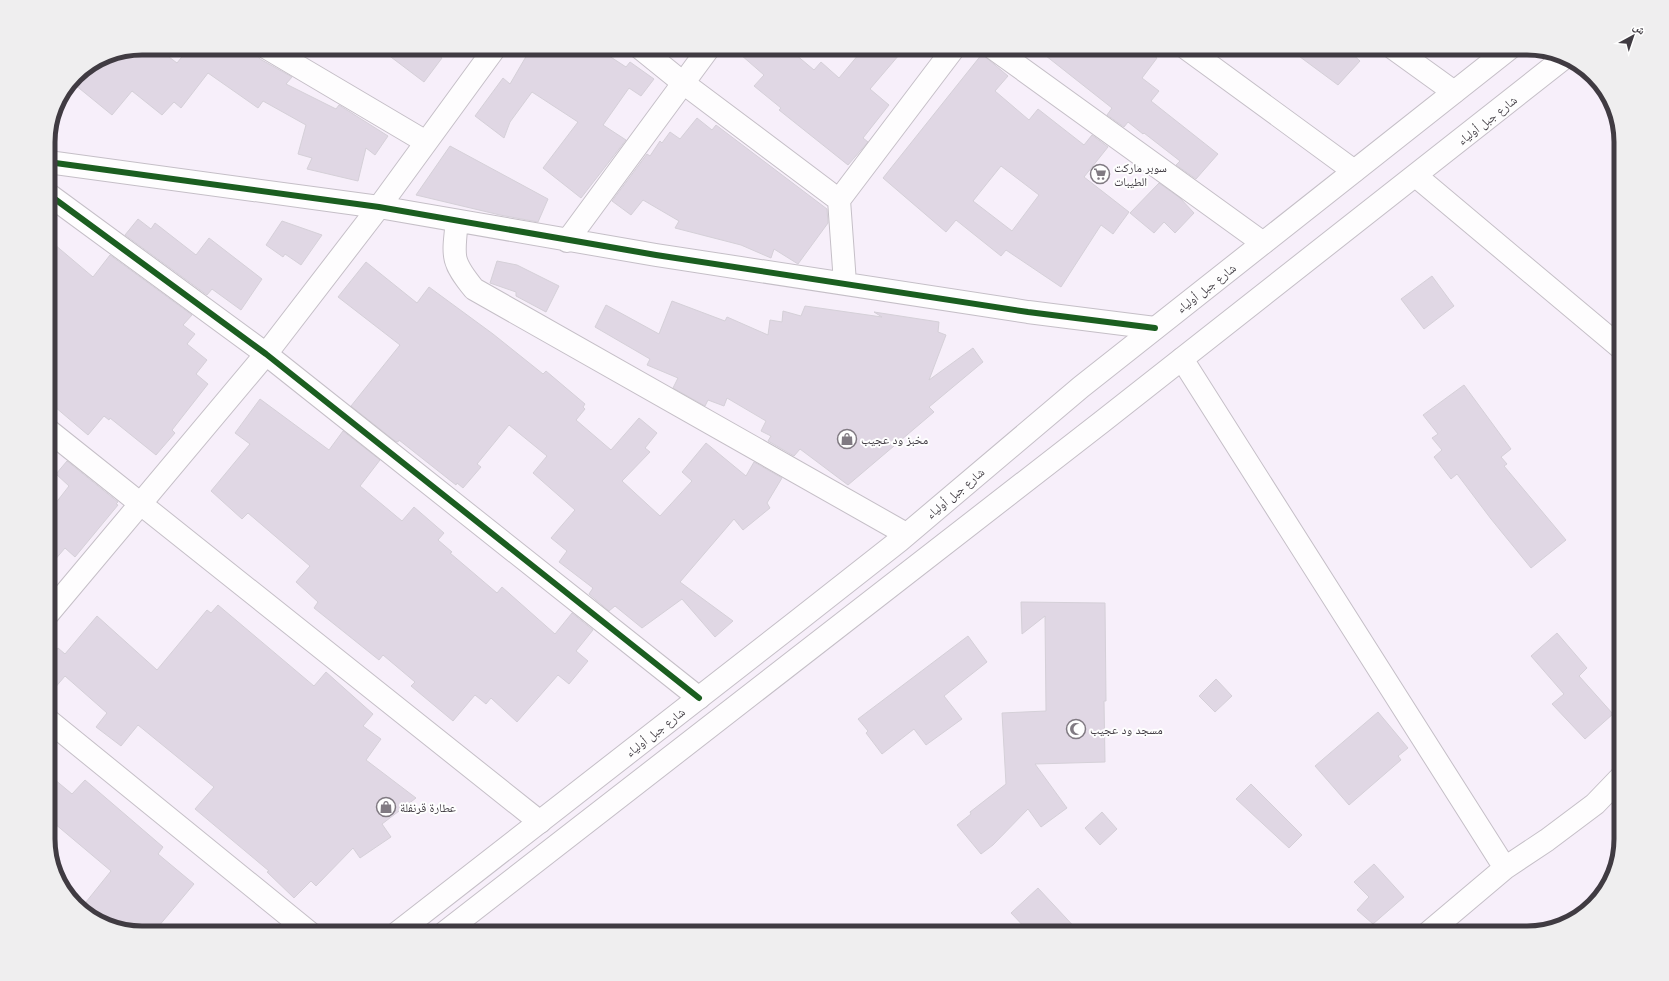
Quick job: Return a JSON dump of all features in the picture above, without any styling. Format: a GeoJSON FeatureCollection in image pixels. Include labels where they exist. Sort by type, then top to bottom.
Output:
{"type":"FeatureCollection","features":[{"type":"Feature","properties":{"kind":"street"},"geometry":{"type":"LineString","coordinates":[[281,55],[426,142]]}},
{"type":"Feature","properties":{"kind":"street"},"geometry":{"type":"LineString","coordinates":[[55,606],[142,504],[266,354],[379,207],[490,55]]}},
{"type":"Feature","properties":{"kind":"street"},"geometry":{"type":"LineString","coordinates":[[649,55],[682,82],[839,200]]}},
{"type":"Feature","properties":{"kind":"street"},"geometry":{"type":"LineString","coordinates":[[567,241],[682,82],[703,55]]}},
{"type":"Feature","properties":{"kind":"street"},"geometry":{"type":"LineString","coordinates":[[845,283],[839,200],[949,55]]}},
{"type":"Feature","properties":{"kind":"street"},"geometry":{"type":"LineString","coordinates":[[1003,55],[1262,243]]}},
{"type":"Feature","properties":{"kind":"street"},"geometry":{"type":"LineString","coordinates":[[1196,55],[1354,171]]}},
{"type":"Feature","properties":{"kind":"street"},"geometry":{"type":"LineString","coordinates":[[1403,55],[1454,92]]}},
{"type":"Feature","properties":{"kind":"street","name":"شارع جبل أولياء"},"geometry":{"type":"LineString","coordinates":[[408,926],[906,534],[1081,387],[1501,55]]}},
{"type":"Feature","properties":{"kind":"street","name":"شارع جبل أولياء"},"geometry":{"type":"LineString","coordinates":[[453,926],[1182,359],[1559,62]]}},
{"type":"Feature","properties":{"kind":"street"},"geometry":{"type":"LineString","coordinates":[[55,163],[379,207],[567,241],[1028,312],[1155,328]]}},
{"type":"Feature","properties":{"kind":"street"},"geometry":{"type":"LineString","coordinates":[[1416,176],[1614,342]]}},
{"type":"Feature","properties":{"kind":"street"},"geometry":{"type":"LineString","coordinates":[[55,199],[266,354],[699,698]]}},
{"type":"Feature","properties":{"kind":"street"},"geometry":{"type":"LineString","coordinates":[[457,221],[454,253],[460,271],[474,289],[906,534]]}},
{"type":"Feature","properties":{"kind":"street"},"geometry":{"type":"LineString","coordinates":[[1182,359],[1505,868]]}},
{"type":"Feature","properties":{"kind":"street"},"geometry":{"type":"LineString","coordinates":[[55,436],[540,822]]}},
{"type":"Feature","properties":{"kind":"street"},"geometry":{"type":"LineString","coordinates":[[55,726],[301,926]]}},
{"type":"Feature","properties":{"kind":"street"},"geometry":{"type":"LineString","coordinates":[[1436,926],[1505,868],[1547,840],[1595,804],[1614,784]]}},
{"type":"Feature","properties":{"kind":"building"},"geometry":{"type":"Polygon","coordinates":[[[136,55],[166,55],[177,63],[183,55],[257,55],[260,59],[292,77],[286,84],[336,109],[339,105],[388,136],[375,155],[366,148],[358,181],[307,169],[312,158],[298,154],[306,125],[263,101],[258,108],[208,73],[181,108],[174,102],[162,115],[132,91],[112,115],[76,86],[85,77],[104,64],[136,55]]]}},
{"type":"Feature","properties":{"kind":"building"},"geometry":{"type":"Polygon","coordinates":[[[388,55],[438,55],[442,58],[424,82],[388,55]]]}},
{"type":"Feature","properties":{"kind":"building"},"geometry":{"type":"Polygon","coordinates":[[[527,55],[608,55],[626,67],[630,62],[654,79],[641,96],[629,88],[603,125],[626,140],[581,198],[543,168],[578,122],[532,92],[510,122],[504,138],[475,116],[503,78],[510,84],[527,55]]]}},
{"type":"Feature","properties":{"kind":"building"},"geometry":{"type":"Polygon","coordinates":[[[741,55],[790,55],[792,57],[796,55],[814,70],[821,62],[839,78],[858,55],[899,55],[870,89],[889,105],[863,138],[868,142],[848,165],[779,110],[781,108],[754,86],[764,75],[741,55]]]}},
{"type":"Feature","properties":{"kind":"building"},"geometry":{"type":"Polygon","coordinates":[[[981,55],[983,55],[1008,76],[995,91],[1029,120],[1038,109],[1084,145],[1092,135],[1108,147],[1084,177],[1129,212],[1113,234],[1101,225],[1061,287],[1006,250],[1001,256],[956,220],[946,232],[883,178],[981,55]],[[1001,166],[973,201],[1012,231],[1039,195],[1001,166]]]}},
{"type":"Feature","properties":{"kind":"building"},"geometry":{"type":"Polygon","coordinates":[[[1045,55],[1153,55],[1157,58],[1142,78],[1159,91],[1151,101],[1218,154],[1196,179],[1176,165],[1180,161],[1144,133],[1143,134],[1128,122],[1124,127],[1107,115],[1112,108],[1045,55]]]}},
{"type":"Feature","properties":{"kind":"building"},"geometry":{"type":"Polygon","coordinates":[[[1297,55],[1354,55],[1360,61],[1338,85],[1297,55]]]}},
{"type":"Feature","properties":{"kind":"building"},"geometry":{"type":"Polygon","coordinates":[[[697,118],[712,130],[716,125],[827,209],[828,223],[798,264],[774,249],[771,258],[741,245],[675,228],[679,221],[643,200],[631,215],[612,201],[647,154],[650,156],[660,141],[662,143],[670,132],[680,139],[697,118]]]}},
{"type":"Feature","properties":{"kind":"building"},"geometry":{"type":"Polygon","coordinates":[[[450,146],[548,199],[538,222],[500,215],[416,195],[450,146]]]}},
{"type":"Feature","properties":{"kind":"building"},"geometry":{"type":"Polygon","coordinates":[[[1159,183],[1180,198],[1194,213],[1175,233],[1164,222],[1154,233],[1130,213],[1159,183]]]}},
{"type":"Feature","properties":{"kind":"building"},"geometry":{"type":"Polygon","coordinates":[[[138,219],[151,229],[155,223],[196,255],[209,238],[262,279],[241,310],[212,289],[207,295],[125,235],[138,219]]]}},
{"type":"Feature","properties":{"kind":"building"},"geometry":{"type":"Polygon","coordinates":[[[282,221],[322,235],[301,265],[285,254],[283,257],[266,245],[282,221]]]}},
{"type":"Feature","properties":{"kind":"building"},"geometry":{"type":"Polygon","coordinates":[[[55,245],[93,277],[110,255],[192,315],[183,325],[195,334],[187,344],[207,360],[196,374],[208,384],[172,430],[175,433],[156,455],[110,418],[109,420],[104,416],[88,435],[55,407],[55,245]]]}},
{"type":"Feature","properties":{"kind":"building"},"geometry":{"type":"Polygon","coordinates":[[[497,261],[517,265],[559,286],[546,312],[516,296],[516,292],[490,283],[497,261]]]}},
{"type":"Feature","properties":{"kind":"building"},"geometry":{"type":"Polygon","coordinates":[[[366,262],[417,303],[429,287],[493,334],[543,374],[546,371],[585,404],[583,407],[585,409],[576,420],[611,450],[639,418],[657,433],[645,448],[650,452],[622,481],[660,516],[692,481],[682,472],[706,443],[746,476],[754,462],[782,478],[767,503],[770,508],[743,530],[734,519],[680,582],[733,621],[715,637],[682,599],[642,628],[615,606],[609,611],[589,594],[593,588],[559,562],[567,551],[551,538],[575,510],[533,473],[547,456],[509,425],[477,464],[481,467],[463,488],[457,483],[456,485],[399,440],[398,442],[395,441],[351,406],[400,345],[338,297],[366,262]]]}},
{"type":"Feature","properties":{"kind":"building"},"geometry":{"type":"Polygon","coordinates":[[[1432,276],[1454,306],[1424,329],[1401,299],[1432,276]]]}},
{"type":"Feature","properties":{"kind":"building"},"geometry":{"type":"Polygon","coordinates":[[[672,301],[725,321],[727,317],[768,335],[770,320],[782,322],[783,311],[801,316],[805,306],[882,317],[874,312],[939,322],[938,332],[946,335],[929,380],[973,348],[983,362],[929,407],[934,412],[848,485],[800,449],[794,456],[768,441],[771,436],[761,431],[766,421],[727,398],[724,406],[708,400],[705,406],[673,388],[678,378],[647,365],[650,359],[595,327],[606,305],[659,334],[672,301]]]}},
{"type":"Feature","properties":{"kind":"building"},"geometry":{"type":"Polygon","coordinates":[[[1464,385],[1511,449],[1501,457],[1507,464],[1504,466],[1566,540],[1531,568],[1457,474],[1451,479],[1434,457],[1442,450],[1432,438],[1438,434],[1423,415],[1464,385]]]}},
{"type":"Feature","properties":{"kind":"building"},"geometry":{"type":"Polygon","coordinates":[[[260,399],[329,450],[343,431],[380,460],[360,486],[402,521],[414,507],[444,533],[438,540],[452,552],[450,553],[497,593],[502,587],[555,634],[572,613],[593,630],[576,651],[588,661],[569,684],[558,675],[517,722],[491,698],[486,704],[475,695],[453,721],[411,686],[415,682],[383,655],[379,660],[314,608],[318,602],[296,582],[310,566],[248,513],[242,519],[211,491],[250,444],[235,433],[260,399]]]}},
{"type":"Feature","properties":{"kind":"building"},"geometry":{"type":"Polygon","coordinates":[[[67,461],[118,502],[116,504],[118,505],[75,557],[65,548],[55,560],[55,504],[69,486],[56,474],[67,461]]]}},
{"type":"Feature","properties":{"kind":"building"},"geometry":{"type":"Polygon","coordinates":[[[1021,602],[1105,603],[1105,762],[1035,764],[1067,808],[1041,827],[1028,809],[993,845],[981,854],[957,825],[971,814],[970,812],[1006,784],[1002,713],[1046,711],[1045,616],[1022,634],[1021,602]]]}},
{"type":"Feature","properties":{"kind":"building"},"geometry":{"type":"Polygon","coordinates":[[[218,605],[314,686],[326,672],[373,714],[363,726],[381,739],[366,760],[416,798],[382,824],[391,837],[360,858],[353,848],[316,886],[311,881],[294,898],[267,872],[269,871],[195,809],[214,787],[138,725],[121,746],[96,727],[107,713],[65,676],[55,688],[55,652],[58,648],[65,654],[97,616],[157,670],[207,610],[211,613],[218,605]]]}},
{"type":"Feature","properties":{"kind":"building"},"geometry":{"type":"Polygon","coordinates":[[[1557,633],[1587,668],[1579,676],[1613,714],[1585,739],[1552,704],[1564,694],[1531,656],[1557,633]]]}},
{"type":"Feature","properties":{"kind":"building"},"geometry":{"type":"Polygon","coordinates":[[[968,636],[987,662],[944,696],[962,719],[926,745],[914,729],[882,754],[866,733],[868,731],[858,719],[968,636]]]}},
{"type":"Feature","properties":{"kind":"building"},"geometry":{"type":"Polygon","coordinates":[[[1216,679],[1232,696],[1215,712],[1199,696],[1216,679]]]}},
{"type":"Feature","properties":{"kind":"building"},"geometry":{"type":"Polygon","coordinates":[[[1378,712],[1408,748],[1398,756],[1401,760],[1349,805],[1315,766],[1378,712]]]}},
{"type":"Feature","properties":{"kind":"building"},"geometry":{"type":"Polygon","coordinates":[[[55,780],[72,794],[85,780],[163,847],[158,854],[194,884],[159,926],[131,925],[109,919],[89,908],[85,904],[111,871],[55,824],[55,780]]]}},
{"type":"Feature","properties":{"kind":"building"},"geometry":{"type":"Polygon","coordinates":[[[1251,784],[1302,835],[1289,848],[1236,799],[1251,784]]]}},
{"type":"Feature","properties":{"kind":"building"},"geometry":{"type":"Polygon","coordinates":[[[1102,812],[1117,829],[1100,845],[1085,828],[1102,812]]]}},
{"type":"Feature","properties":{"kind":"building"},"geometry":{"type":"Polygon","coordinates":[[[1374,864],[1404,897],[1373,924],[1357,910],[1369,897],[1354,882],[1374,864]]]}},
{"type":"Feature","properties":{"kind":"building"},"geometry":{"type":"Polygon","coordinates":[[[1038,888],[1073,926],[1023,926],[1011,913],[1038,888]]]}},
{"type":"Feature","properties":{"kind":"cycle path"},"geometry":{"type":"LineString","coordinates":[[55,163],[379,207],[656,255],[1028,312],[1155,328]]}},
{"type":"Feature","properties":{"kind":"cycle path"},"geometry":{"type":"LineString","coordinates":[[55,199],[266,354],[699,698]]}},
{"type":"Feature","properties":{"kind":"place","name":"سوبر ماركت الطيبات"},"geometry":{"type":"Point","coordinates":[1100,174]}},
{"type":"Feature","properties":{"kind":"place","name":"مخبز ود عجيب"},"geometry":{"type":"Point","coordinates":[847,439]}},
{"type":"Feature","properties":{"kind":"place","name":"مسجد ود عجيب"},"geometry":{"type":"Point","coordinates":[1076,729]}},
{"type":"Feature","properties":{"kind":"place","name":"عطارة قرنفلة"},"geometry":{"type":"Point","coordinates":[386,807]}}]}
